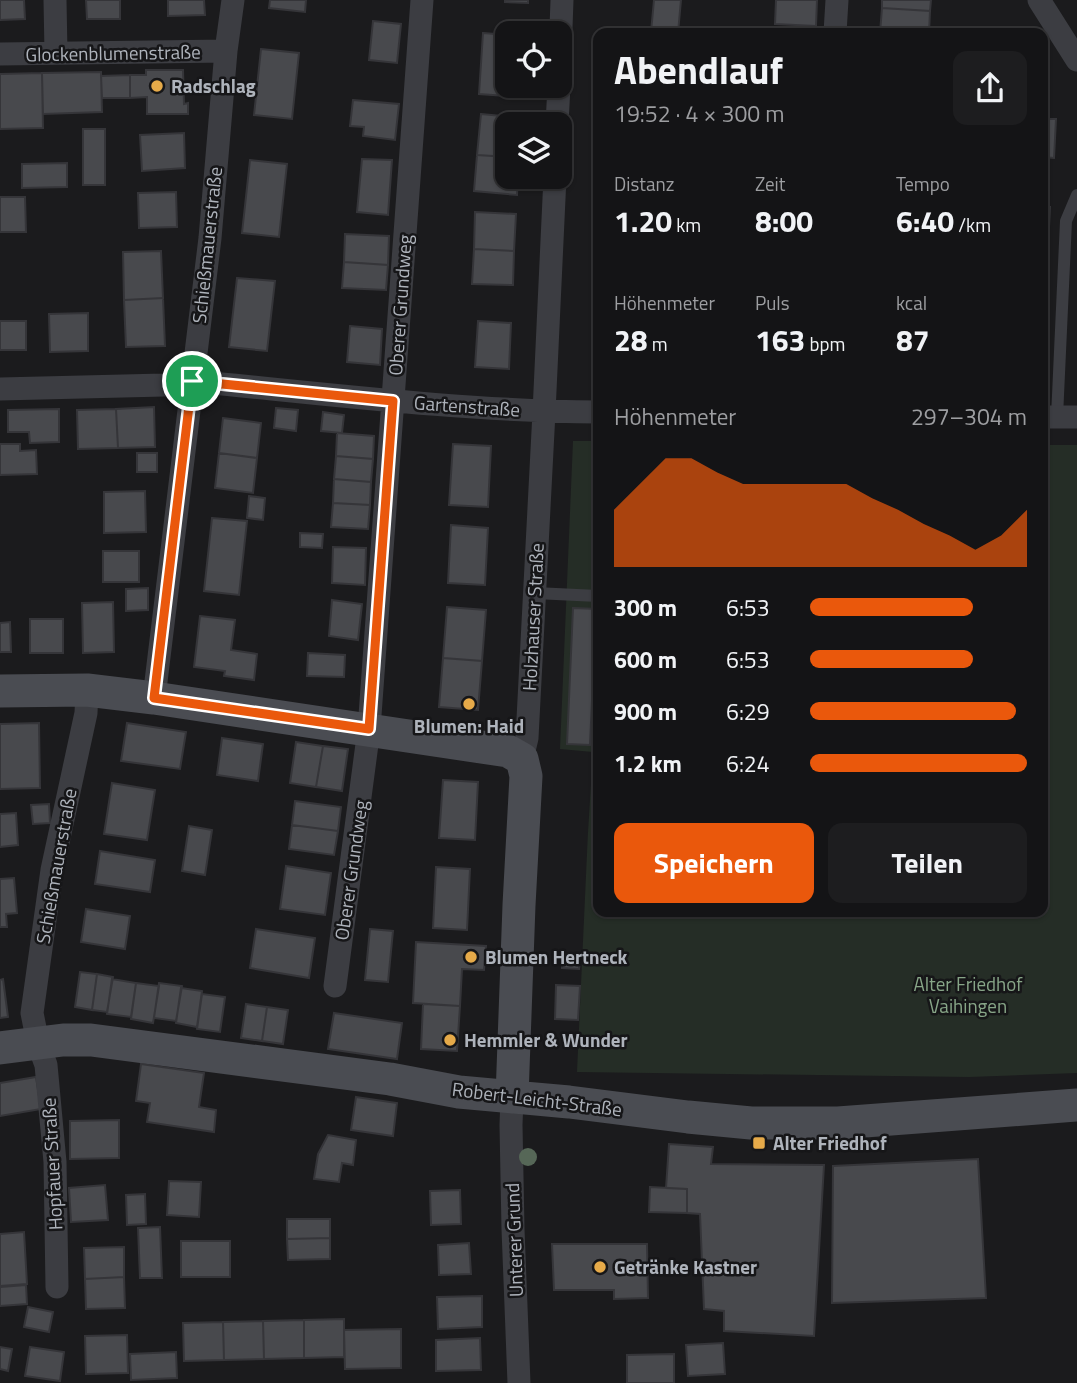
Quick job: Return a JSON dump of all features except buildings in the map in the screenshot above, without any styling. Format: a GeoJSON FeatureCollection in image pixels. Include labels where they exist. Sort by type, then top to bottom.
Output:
{"type":"FeatureCollection","features":[{"type":"Feature","properties":{"kind":"street"},"geometry":{"type":"LineString","coordinates":[[55,0],[55,53]]}},
{"type":"Feature","properties":{"kind":"street","name":"Schießmauerstraße"},"geometry":{"type":"LineString","coordinates":[[154,698],[210,238],[233,0]]}},
{"type":"Feature","properties":{"kind":"street","name":"Oberer Grundweg"},"geometry":{"type":"LineString","coordinates":[[335,986],[369,729],[422,0]]}},
{"type":"Feature","properties":{"kind":"street"},"geometry":{"type":"LineString","coordinates":[[561,21],[562,0]]}},
{"type":"Feature","properties":{"kind":"street"},"geometry":{"type":"LineString","coordinates":[[835,28],[837,0]]}},
{"type":"Feature","properties":{"kind":"street"},"geometry":{"type":"LineString","coordinates":[[1039,0],[1077,60]]}},
{"type":"Feature","properties":{"kind":"street","name":"Glockenblumenstraße"},"geometry":{"type":"LineString","coordinates":[[0,54],[226,51]]}},
{"type":"Feature","properties":{"kind":"street","name":"Holzhauser Straße"},"geometry":{"type":"LineString","coordinates":[[512,1097],[526,776],[522,759],[527,738],[554,189]]}},
{"type":"Feature","properties":{"kind":"street","name":"Gartenstraße"},"geometry":{"type":"LineString","coordinates":[[0,388],[164,385],[192,381],[393,401],[544,412],[593,412]]}},
{"type":"Feature","properties":{"kind":"street"},"geometry":{"type":"LineString","coordinates":[[0,691],[87,690],[154,698],[508,751],[522,759]]}},
{"type":"Feature","properties":{"kind":"street","name":"Schießmauerstraße"},"geometry":{"type":"LineString","coordinates":[[38,1043],[32,1013],[52,870],[86,713],[87,690]]}},
{"type":"Feature","properties":{"kind":"street","name":"Robert-Leicht-Straße"},"geometry":{"type":"LineString","coordinates":[[0,1048],[63,1040],[91,1040],[390,1079],[459,1092],[751,1123],[838,1123],[1077,1105]]}},
{"type":"Feature","properties":{"kind":"street","name":"Hopfauer Straße"},"geometry":{"type":"LineString","coordinates":[[38,1043],[46,1065],[55,1162],[57,1287]]}},
{"type":"Feature","properties":{"kind":"street","name":"Unterer Grund"},"geometry":{"type":"LineString","coordinates":[[512,1097],[510,1125],[519,1383]]}},
{"type":"Feature","properties":{"kind":"lane"},"geometry":{"type":"LineString","coordinates":[[1059,417],[1066,221],[1077,195]]}},
{"type":"Feature","properties":{"kind":"lane"},"geometry":{"type":"LineString","coordinates":[[535,593],[593,596]]}},
{"type":"Feature","properties":{"kind":"green space","name":"Alter Friedhof Vaihingen"},"geometry":{"type":"Polygon","coordinates":[[[573,441],[593,441],[593,752],[560,749],[573,441]]]}},
{"type":"Feature","properties":{"kind":"green space","name":"Alter Friedhof Vaihingen"},"geometry":{"type":"Polygon","coordinates":[[[1048,445],[1077,445],[1077,1073],[969,1077],[577,1072],[593,752],[593,917],[1048,917],[1048,445]]]}},
{"type":"Feature","properties":{"kind":"place","name":"Radschlag"},"geometry":{"type":"Point","coordinates":[157,86]}},
{"type":"Feature","properties":{"kind":"place","name":"Blumen: Haid"},"geometry":{"type":"Point","coordinates":[469,704]}},
{"type":"Feature","properties":{"kind":"place","name":"Blumen Hertneck"},"geometry":{"type":"Point","coordinates":[471,957]}},
{"type":"Feature","properties":{"kind":"place","name":"Hemmler & Wunder"},"geometry":{"type":"Point","coordinates":[450,1040]}},
{"type":"Feature","properties":{"kind":"place","name":"Alter Friedhof"},"geometry":{"type":"Point","coordinates":[759,1143]}},
{"type":"Feature","properties":{"kind":"place","name":"Getränke Kastner"},"geometry":{"type":"Point","coordinates":[600,1267]}},
{"type":"Feature","properties":{"kind":"route"},"geometry":{"type":"LineString","coordinates":[[192,381],[393,401],[369,729],[154,698],[192,381]]}}]}
